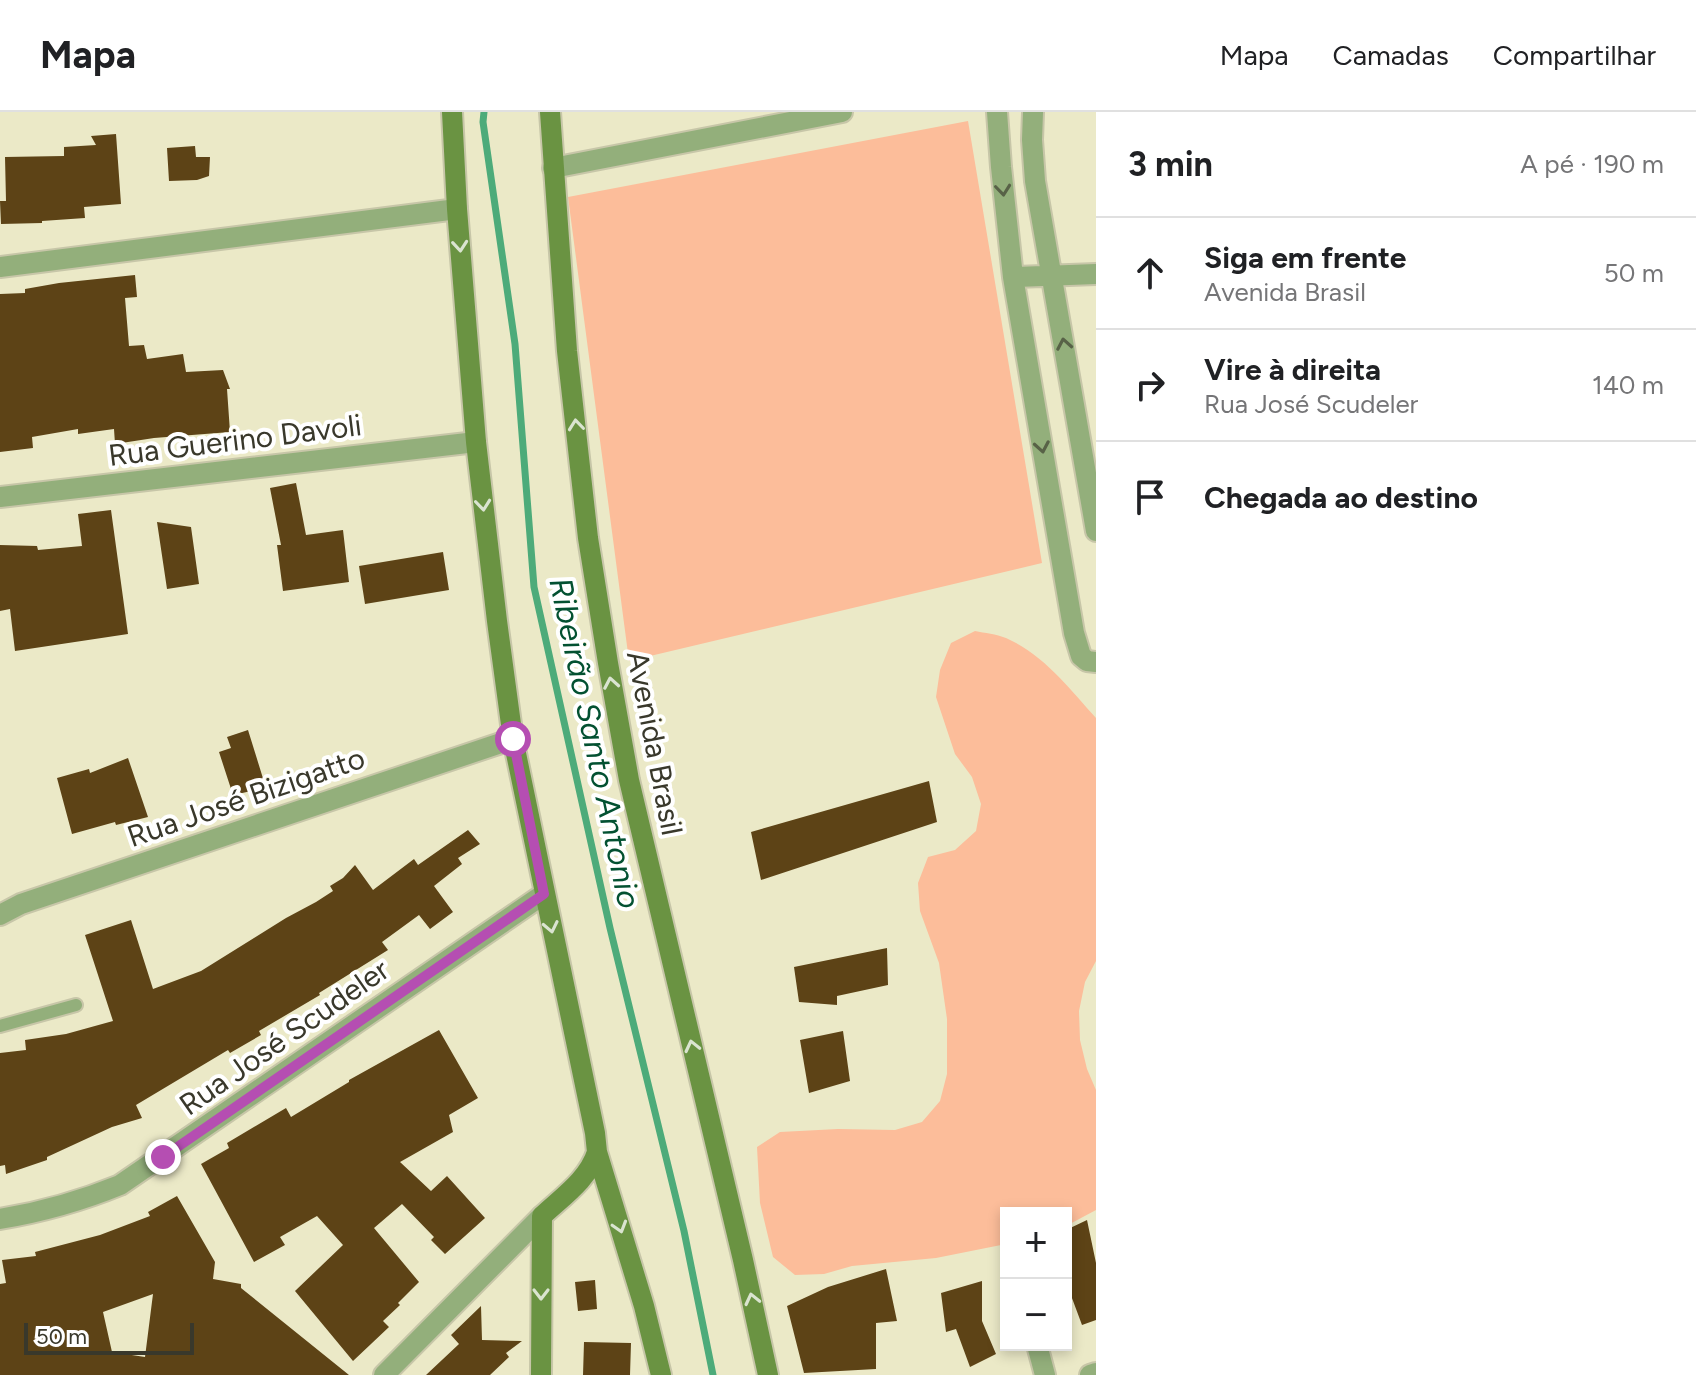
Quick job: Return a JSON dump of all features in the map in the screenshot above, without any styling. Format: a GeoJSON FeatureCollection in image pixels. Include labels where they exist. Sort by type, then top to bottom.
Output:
{"type":"FeatureCollection","features":[{"type":"Feature","properties":{"kind":"main road"},"geometry":{"type":"LineString","coordinates":[[452,112],[476,442],[513,739],[597,1152],[644,1306],[661,1375]]}},
{"type":"Feature","properties":{"kind":"main road","name":"Avenida Brasil"},"geometry":{"type":"LineString","coordinates":[[550,112],[567,351],[588,538],[608,663],[629,780],[768,1375]]}},
{"type":"Feature","properties":{"kind":"main road"},"geometry":{"type":"LineString","coordinates":[[541,1375],[542,1216],[583,1178],[597,1152]]}},
{"type":"Feature","properties":{"kind":"street"},"geometry":{"type":"LineString","coordinates":[[553,168],[842,112]]}},
{"type":"Feature","properties":{"kind":"street"},"geometry":{"type":"LineString","coordinates":[[997,112],[1013,277],[1076,643],[1081,656],[1087,661],[1096,662]]}},
{"type":"Feature","properties":{"kind":"street"},"geometry":{"type":"LineString","coordinates":[[1033,112],[1035,181],[1096,531]]}},
{"type":"Feature","properties":{"kind":"street"},"geometry":{"type":"LineString","coordinates":[[0,267],[457,209]]}},
{"type":"Feature","properties":{"kind":"street"},"geometry":{"type":"LineString","coordinates":[[1013,277],[1096,274]]}},
{"type":"Feature","properties":{"kind":"street","name":"Rua Guerino Davoli"},"geometry":{"type":"LineString","coordinates":[[0,497],[476,442]]}},
{"type":"Feature","properties":{"kind":"street","name":"Rua José Bizigatto"},"geometry":{"type":"LineString","coordinates":[[0,915],[21,904],[513,739]]}},
{"type":"Feature","properties":{"kind":"street","name":"Rua José Scudeler"},"geometry":{"type":"LineString","coordinates":[[0,1219],[33,1214],[84,1200],[120,1185],[544,894]]}},
{"type":"Feature","properties":{"kind":"street"},"geometry":{"type":"LineString","coordinates":[[384,1375],[542,1216]]}},
{"type":"Feature","properties":{"kind":"street"},"geometry":{"type":"LineString","coordinates":[[1039,1351],[1045,1375]]}},
{"type":"Feature","properties":{"kind":"street"},"geometry":{"type":"LineString","coordinates":[[1090,1375],[1096,1373]]}},
{"type":"Feature","properties":{"kind":"lane"},"geometry":{"type":"LineString","coordinates":[[0,1026],[76,1005]]}},
{"type":"Feature","properties":{"kind":"shaded area"},"geometry":{"type":"Polygon","coordinates":[[[968,121],[1042,563],[629,661],[568,197],[968,121]]]}},
{"type":"Feature","properties":{"kind":"shaded area"},"geometry":{"type":"Polygon","coordinates":[[[975,631],[1006,638],[1020,645],[1055,673],[1096,718],[1096,961],[1085,982],[1079,1011],[1080,1040],[1096,1090],[1096,1210],[1072,1223],[1072,1207],[1000,1207],[1000,1245],[936,1258],[852,1266],[824,1274],[795,1275],[773,1257],[760,1203],[757,1147],[780,1132],[895,1130],[922,1122],[940,1101],[947,1074],[947,1019],[939,963],[920,911],[918,883],[928,857],[955,850],[976,831],[981,804],[972,777],[955,754],[936,697],[940,670],[951,643],[975,631]]]}},
{"type":"Feature","properties":{"kind":"building"},"geometry":{"type":"Polygon","coordinates":[[[116,134],[121,204],[84,207],[85,218],[1,224],[0,201],[6,201],[5,157],[64,156],[64,147],[96,145],[91,136],[116,134]]]}},
{"type":"Feature","properties":{"kind":"building"},"geometry":{"type":"Polygon","coordinates":[[[195,146],[196,157],[210,157],[209,176],[197,180],[169,181],[167,148],[195,146]]]}},
{"type":"Feature","properties":{"kind":"building"},"geometry":{"type":"Polygon","coordinates":[[[135,275],[137,297],[125,298],[129,346],[144,345],[147,359],[183,354],[186,372],[223,370],[230,389],[227,389],[230,432],[115,444],[114,429],[78,434],[78,429],[32,437],[33,448],[0,452],[0,294],[25,293],[25,289],[59,283],[135,275]]]}},
{"type":"Feature","properties":{"kind":"building"},"geometry":{"type":"Polygon","coordinates":[[[296,483],[306,535],[343,530],[349,582],[283,591],[277,545],[281,545],[270,488],[296,483]]]}},
{"type":"Feature","properties":{"kind":"building"},"geometry":{"type":"Polygon","coordinates":[[[111,510],[128,634],[15,651],[10,609],[0,611],[0,545],[37,546],[38,550],[82,546],[78,514],[111,510]]]}},
{"type":"Feature","properties":{"kind":"building"},"geometry":{"type":"Polygon","coordinates":[[[157,522],[191,527],[199,584],[167,589],[157,522]]]}},
{"type":"Feature","properties":{"kind":"building"},"geometry":{"type":"Polygon","coordinates":[[[443,552],[449,590],[365,604],[359,566],[443,552]]]}},
{"type":"Feature","properties":{"kind":"building"},"geometry":{"type":"Polygon","coordinates":[[[248,730],[266,788],[233,795],[219,752],[231,748],[227,737],[248,730]]]}},
{"type":"Feature","properties":{"kind":"building"},"geometry":{"type":"Polygon","coordinates":[[[128,758],[148,817],[72,834],[57,778],[89,769],[90,773],[128,758]]]}},
{"type":"Feature","properties":{"kind":"building"},"geometry":{"type":"Polygon","coordinates":[[[929,781],[937,822],[761,880],[751,832],[929,781]]]}},
{"type":"Feature","properties":{"kind":"building"},"geometry":{"type":"Polygon","coordinates":[[[468,830],[480,844],[458,858],[462,864],[434,886],[453,912],[430,929],[419,915],[382,942],[388,950],[259,1031],[261,1035],[230,1053],[228,1050],[136,1105],[142,1118],[112,1127],[47,1157],[47,1160],[6,1174],[5,1165],[0,1166],[0,1053],[26,1050],[25,1040],[66,1034],[113,1021],[85,935],[131,920],[153,989],[201,971],[316,902],[333,891],[330,886],[355,865],[373,890],[414,859],[418,865],[468,830]]]}},
{"type":"Feature","properties":{"kind":"building"},"geometry":{"type":"Polygon","coordinates":[[[887,948],[888,985],[837,996],[837,1005],[799,1002],[794,967],[887,948]]]}},
{"type":"Feature","properties":{"kind":"building"},"geometry":{"type":"Polygon","coordinates":[[[439,1030],[478,1098],[449,1115],[453,1132],[400,1162],[431,1191],[447,1176],[485,1218],[445,1254],[431,1240],[434,1237],[402,1204],[374,1228],[419,1282],[383,1321],[389,1327],[353,1361],[295,1291],[343,1245],[317,1216],[280,1237],[285,1245],[254,1262],[201,1164],[229,1148],[227,1143],[286,1108],[291,1117],[349,1080],[439,1030]]]}},
{"type":"Feature","properties":{"kind":"building"},"geometry":{"type":"Polygon","coordinates":[[[843,1031],[850,1081],[809,1093],[800,1040],[843,1031]]]}},
{"type":"Feature","properties":{"kind":"building"},"geometry":{"type":"Polygon","coordinates":[[[177,1196],[215,1262],[213,1279],[241,1284],[241,1288],[349,1375],[0,1375],[0,1284],[6,1283],[2,1260],[36,1256],[35,1252],[100,1235],[150,1216],[148,1212],[177,1196]],[[153,1294],[103,1312],[112,1352],[145,1357],[153,1294]]]}},
{"type":"Feature","properties":{"kind":"building"},"geometry":{"type":"Polygon","coordinates":[[[1087,1220],[1096,1263],[1096,1320],[1082,1325],[1072,1298],[1072,1227],[1087,1220]]]}},
{"type":"Feature","properties":{"kind":"building"},"geometry":{"type":"Polygon","coordinates":[[[886,1269],[897,1321],[876,1323],[876,1369],[804,1373],[787,1306],[828,1287],[886,1269]]]}},
{"type":"Feature","properties":{"kind":"building"},"geometry":{"type":"Polygon","coordinates":[[[595,1280],[597,1309],[578,1311],[575,1282],[595,1280]]]}},
{"type":"Feature","properties":{"kind":"building"},"geometry":{"type":"Polygon","coordinates":[[[982,1281],[982,1321],[996,1354],[970,1367],[956,1329],[946,1332],[941,1293],[982,1281]]]}},
{"type":"Feature","properties":{"kind":"building"},"geometry":{"type":"Polygon","coordinates":[[[481,1306],[482,1340],[522,1341],[506,1353],[509,1357],[490,1375],[426,1375],[459,1344],[451,1335],[481,1306]]]}},
{"type":"Feature","properties":{"kind":"building"},"geometry":{"type":"Polygon","coordinates":[[[584,1342],[631,1343],[630,1375],[583,1375],[584,1342]]]}},
{"type":"Feature","properties":{"kind":"waterway","name":"Ribeirão Santo Antonio"},"geometry":{"type":"LineString","coordinates":[[484,112],[515,344],[534,587],[610,928],[684,1231],[713,1375]]}},
{"type":"Feature","properties":{"kind":"route"},"geometry":{"type":"LineString","coordinates":[[163,1157],[544,894],[513,739]]}}]}
